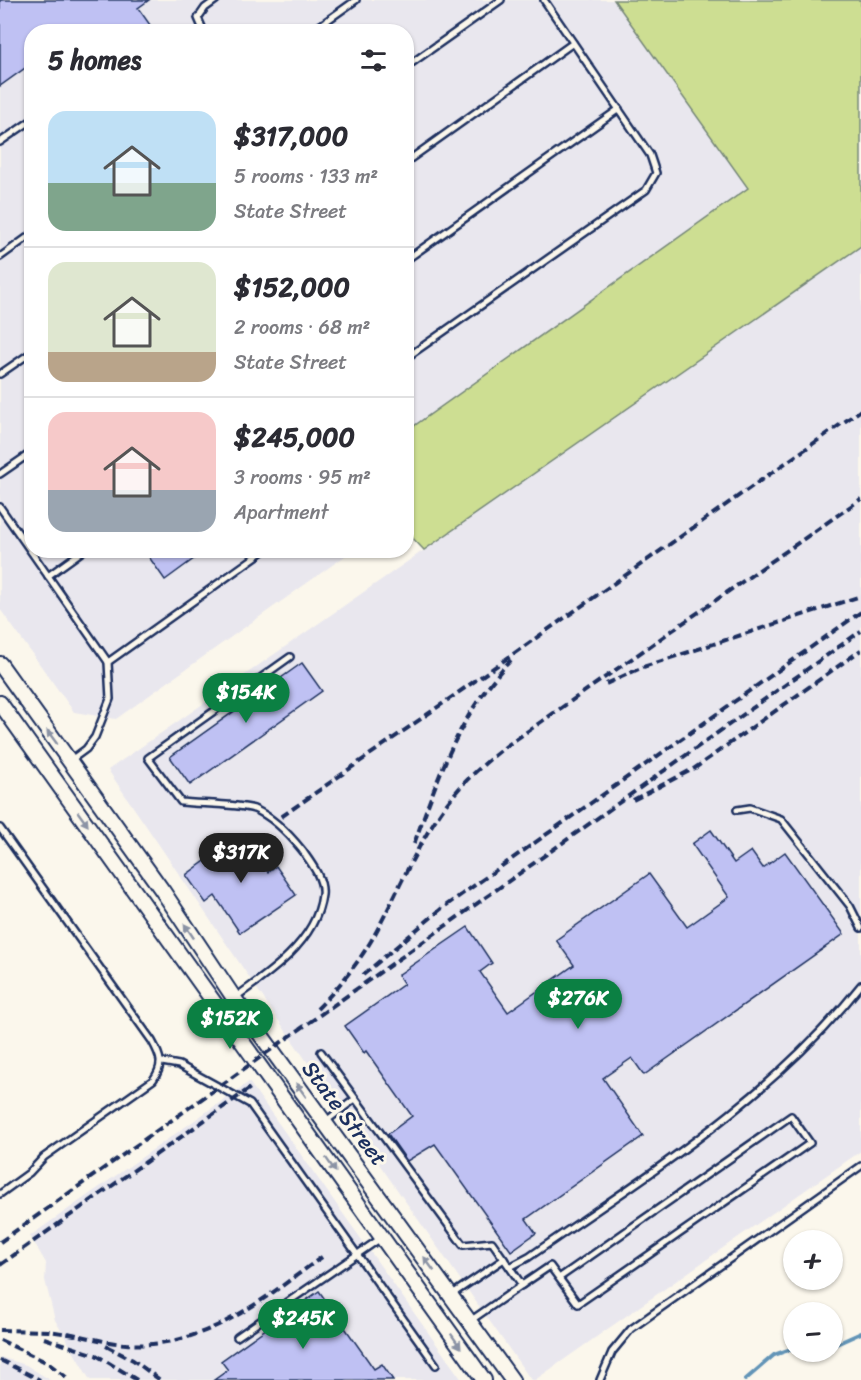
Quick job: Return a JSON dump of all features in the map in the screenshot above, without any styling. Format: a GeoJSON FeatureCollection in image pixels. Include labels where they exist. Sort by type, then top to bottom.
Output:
{"type":"FeatureCollection","features":[{"type":"Feature","properties":{"kind":"street","name":"State Street"},"geometry":{"type":"LineString","coordinates":[[0,664],[162,890],[234,998],[512,1380]]}},
{"type":"Feature","properties":{"kind":"street","name":"State Street"},"geometry":{"type":"LineString","coordinates":[[0,703],[484,1380]]}},
{"type":"Feature","properties":{"kind":"lane"},"geometry":{"type":"LineString","coordinates":[[201,24],[198,18],[205,8],[216,0]]}},
{"type":"Feature","properties":{"kind":"lane"},"geometry":{"type":"LineString","coordinates":[[322,24],[356,0]]}},
{"type":"Feature","properties":{"kind":"lane"},"geometry":{"type":"LineString","coordinates":[[414,61],[501,0]]}},
{"type":"Feature","properties":{"kind":"lane"},"geometry":{"type":"LineString","coordinates":[[414,352],[646,190],[656,173],[650,154],[544,0]]}},
{"type":"Feature","properties":{"kind":"lane"},"geometry":{"type":"LineString","coordinates":[[414,156],[573,43]]}},
{"type":"Feature","properties":{"kind":"lane"},"geometry":{"type":"LineString","coordinates":[[414,254],[619,109]]}},
{"type":"Feature","properties":{"kind":"lane"},"geometry":{"type":"LineString","coordinates":[[0,142],[24,126]]}},
{"type":"Feature","properties":{"kind":"lane"},"geometry":{"type":"LineString","coordinates":[[0,256],[24,240]]}},
{"type":"Feature","properties":{"kind":"lane"},"geometry":{"type":"LineString","coordinates":[[0,374],[24,358]]}},
{"type":"Feature","properties":{"kind":"lane"},"geometry":{"type":"LineString","coordinates":[[0,474],[24,458]]}},
{"type":"Feature","properties":{"kind":"lane"},"geometry":{"type":"LineString","coordinates":[[0,507],[24,542]]}},
{"type":"Feature","properties":{"kind":"lane"},"geometry":{"type":"LineString","coordinates":[[35,558],[108,662],[110,699],[98,731],[86,749],[69,761]]}},
{"type":"Feature","properties":{"kind":"lane"},"geometry":{"type":"LineString","coordinates":[[48,576],[73,558]]}},
{"type":"Feature","properties":{"kind":"lane"},"geometry":{"type":"LineString","coordinates":[[108,662],[254,558]]}},
{"type":"Feature","properties":{"kind":"lane"},"geometry":{"type":"LineString","coordinates":[[219,1009],[264,978],[293,952],[312,922],[322,894],[316,869],[290,834],[254,809],[181,802],[148,758],[290,657]]}},
{"type":"Feature","properties":{"kind":"lane"},"geometry":{"type":"LineString","coordinates":[[737,810],[750,808],[781,819],[850,906],[861,928]]}},
{"type":"Feature","properties":{"kind":"lane"},"geometry":{"type":"LineString","coordinates":[[0,828],[152,1041],[162,1062],[160,1071],[153,1080],[44,1157],[29,1173],[0,1194]]}},
{"type":"Feature","properties":{"kind":"lane"},"geometry":{"type":"LineString","coordinates":[[510,1267],[529,1257],[704,1136],[767,1084],[837,1016],[861,985]]}},
{"type":"Feature","properties":{"kind":"lane"},"geometry":{"type":"LineString","coordinates":[[321,1052],[463,1245],[492,1242],[522,1285]]}},
{"type":"Feature","properties":{"kind":"lane"},"geometry":{"type":"LineString","coordinates":[[162,1062],[179,1065],[250,1104],[436,1365]]}},
{"type":"Feature","properties":{"kind":"lane"},"geometry":{"type":"LineString","coordinates":[[325,1122],[355,1099]]}},
{"type":"Feature","properties":{"kind":"lane"},"geometry":{"type":"LineString","coordinates":[[470,1321],[550,1266],[578,1304],[810,1143],[791,1116],[559,1278]]}},
{"type":"Feature","properties":{"kind":"lane"},"geometry":{"type":"LineString","coordinates":[[600,1380],[612,1352],[631,1329],[861,1166]]}},
{"type":"Feature","properties":{"kind":"lane"},"geometry":{"type":"LineString","coordinates":[[237,1337],[382,1237]]}},
{"type":"Feature","properties":{"kind":"lane"},"geometry":{"type":"LineString","coordinates":[[451,1295],[504,1259]]}},
{"type":"Feature","properties":{"kind":"shaded area"},"geometry":{"type":"Polygon","coordinates":[[[0,0],[614,0],[748,188],[414,426],[414,24],[24,24],[24,558],[342,558],[116,719],[74,712],[0,609],[0,0]]]}},
{"type":"Feature","properties":{"kind":"shaded area"},"geometry":{"type":"Polygon","coordinates":[[[861,246],[861,1151],[535,1380],[531,1380],[294,1043],[108,770],[861,246]]]}},
{"type":"Feature","properties":{"kind":"shaded area"},"geometry":{"type":"Polygon","coordinates":[[[249,1082],[462,1380],[90,1380],[55,1320],[45,1280],[46,1263],[30,1236],[249,1082]]]}},
{"type":"Feature","properties":{"kind":"shaded area"},"geometry":{"type":"Polygon","coordinates":[[[0,1357],[26,1365],[50,1380],[0,1380],[0,1357]]]}},
{"type":"Feature","properties":{"kind":"green space"},"geometry":{"type":"Polygon","coordinates":[[[614,0],[861,0],[861,246],[424,550],[414,539],[414,426],[748,188],[614,0]]]}},
{"type":"Feature","properties":{"kind":"building"},"geometry":{"type":"Polygon","coordinates":[[[0,0],[149,0],[138,8],[149,24],[24,24],[24,69],[0,86],[0,0]]]}},
{"type":"Feature","properties":{"kind":"building"},"geometry":{"type":"Polygon","coordinates":[[[150,558],[195,558],[165,580],[150,558]]]}},
{"type":"Feature","properties":{"kind":"building"},"geometry":{"type":"Polygon","coordinates":[[[302,663],[322,691],[190,785],[170,757],[302,663]]]}},
{"type":"Feature","properties":{"kind":"building"},"geometry":{"type":"Polygon","coordinates":[[[711,830],[734,863],[751,851],[763,868],[785,852],[844,934],[644,1075],[632,1058],[603,1078],[643,1136],[526,1219],[536,1233],[511,1251],[435,1144],[407,1161],[388,1134],[412,1116],[366,1051],[364,1053],[345,1026],[404,984],[398,975],[468,927],[492,963],[480,972],[508,1012],[574,965],[556,940],[649,874],[687,927],[729,897],[692,844],[711,830]]]}},
{"type":"Feature","properties":{"kind":"building"},"geometry":{"type":"Polygon","coordinates":[[[241,835],[268,872],[276,866],[296,895],[240,933],[215,896],[206,903],[186,875],[241,835]]]}},
{"type":"Feature","properties":{"kind":"building"},"geometry":{"type":"Polygon","coordinates":[[[319,1291],[374,1369],[382,1364],[393,1380],[214,1380],[228,1370],[221,1361],[319,1291]]]}},
{"type":"Feature","properties":{"kind":"waterway"},"geometry":{"type":"LineString","coordinates":[[843,1341],[861,1333]]}},
{"type":"Feature","properties":{"kind":"waterway"},"geometry":{"type":"LineString","coordinates":[[745,1380],[774,1355],[783,1352]]}},
{"type":"Feature","properties":{"kind":"railway"},"geometry":{"type":"LineString","coordinates":[[281,817],[861,410]]}},
{"type":"Feature","properties":{"kind":"railway"},"geometry":{"type":"LineString","coordinates":[[317,1009],[346,977],[365,950],[428,831],[464,783],[505,747],[861,499]]}},
{"type":"Feature","properties":{"kind":"railway"},"geometry":{"type":"LineString","coordinates":[[606,684],[643,667],[861,596]]}},
{"type":"Feature","properties":{"kind":"railway"},"geometry":{"type":"LineString","coordinates":[[363,975],[441,909],[861,612]]}},
{"type":"Feature","properties":{"kind":"railway"},"geometry":{"type":"LineString","coordinates":[[0,1242],[861,631]]}},
{"type":"Feature","properties":{"kind":"railway"},"geometry":{"type":"LineString","coordinates":[[633,800],[695,768],[861,650]]}},
{"type":"Feature","properties":{"kind":"railway"},"geometry":{"type":"LineString","coordinates":[[414,844],[432,794],[464,723],[493,680],[511,660]]}},
{"type":"Feature","properties":{"kind":"railway"},"geometry":{"type":"LineString","coordinates":[[0,1265],[253,1086]]}},
{"type":"Feature","properties":{"kind":"railway"},"geometry":{"type":"LineString","coordinates":[[68,1333],[126,1344],[154,1344],[181,1339],[207,1330],[255,1305],[322,1257]]}},
{"type":"Feature","properties":{"kind":"railway"},"geometry":{"type":"LineString","coordinates":[[0,1330],[49,1331],[75,1335]]}},
{"type":"Feature","properties":{"kind":"railway"},"geometry":{"type":"LineString","coordinates":[[44,1338],[96,1355],[137,1380]]}},
{"type":"Feature","properties":{"kind":"railway"},"geometry":{"type":"LineString","coordinates":[[0,1340],[48,1363],[70,1380]]}},
{"type":"Feature","properties":{"kind":"railway"},"geometry":{"type":"LineString","coordinates":[[106,1346],[133,1360],[160,1380]]}},
{"type":"Feature","properties":{"kind":"railway"},"geometry":{"type":"LineString","coordinates":[[0,1360],[40,1380]]}}]}
